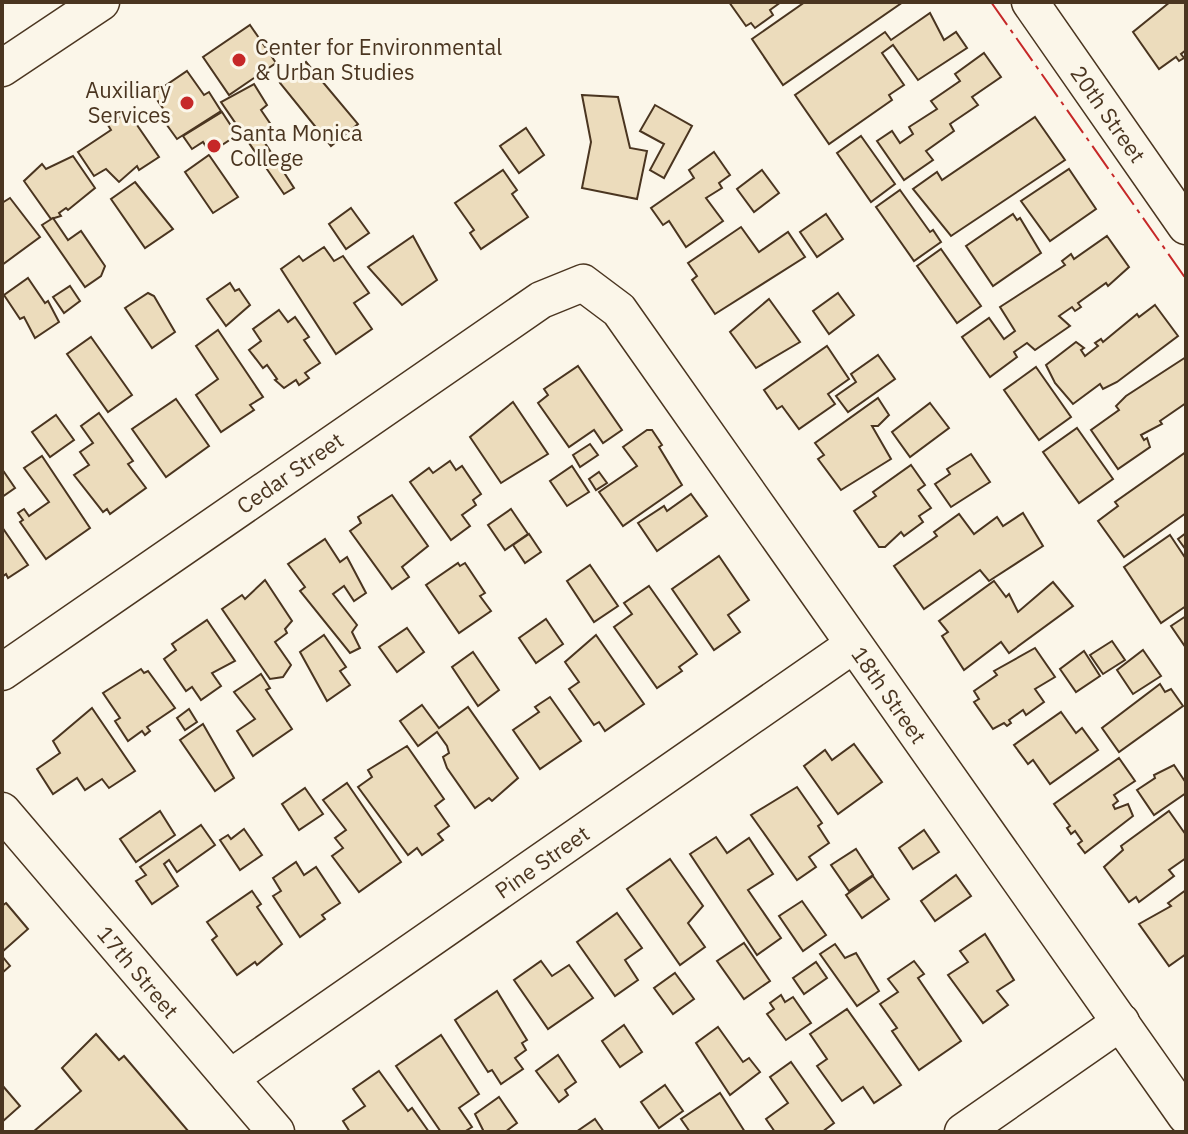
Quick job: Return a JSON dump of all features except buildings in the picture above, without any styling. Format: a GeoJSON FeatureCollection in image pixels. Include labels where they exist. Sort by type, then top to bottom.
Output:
{"type":"FeatureCollection","features":[{"type":"Feature","properties":{"kind":"street"},"geometry":{"type":"LineString","coordinates":[[2,68],[101,2]]}},
{"type":"Feature","properties":{"kind":"street","name":"20th Street"},"geometry":{"type":"LineString","coordinates":[[1030,2],[1186,226]]}},
{"type":"Feature","properties":{"kind":"street","name":"18th Street"},"geometry":{"type":"LineString","coordinates":[[583,283],[619,310],[1186,1116]]}},
{"type":"Feature","properties":{"kind":"street","name":"Cedar Street"},"geometry":{"type":"LineString","coordinates":[[2,672],[541,300],[583,283]]}},
{"type":"Feature","properties":{"kind":"street","name":"Pine Street"},"geometry":{"type":"LineString","coordinates":[[230,1078],[853,645]]}},
{"type":"Feature","properties":{"kind":"street","name":"17th Street"},"geometry":{"type":"LineString","coordinates":[[2,811],[276,1132]]}},
{"type":"Feature","properties":{"kind":"street"},"geometry":{"type":"LineString","coordinates":[[963,1132],[1121,1022]]}},
{"type":"Feature","properties":{"kind":"power"},"geometry":{"type":"LineString","coordinates":[[991,2],[1186,279]]}},
{"type":"Feature","properties":{"kind":"place","name":"Center for Environmental & Urban Studies"},"geometry":{"type":"Point","coordinates":[239,60]}},
{"type":"Feature","properties":{"kind":"place","name":"Auxiliary Services"},"geometry":{"type":"Point","coordinates":[187,103]}},
{"type":"Feature","properties":{"kind":"place","name":"Santa Monica College"},"geometry":{"type":"Point","coordinates":[214,146]}}]}
